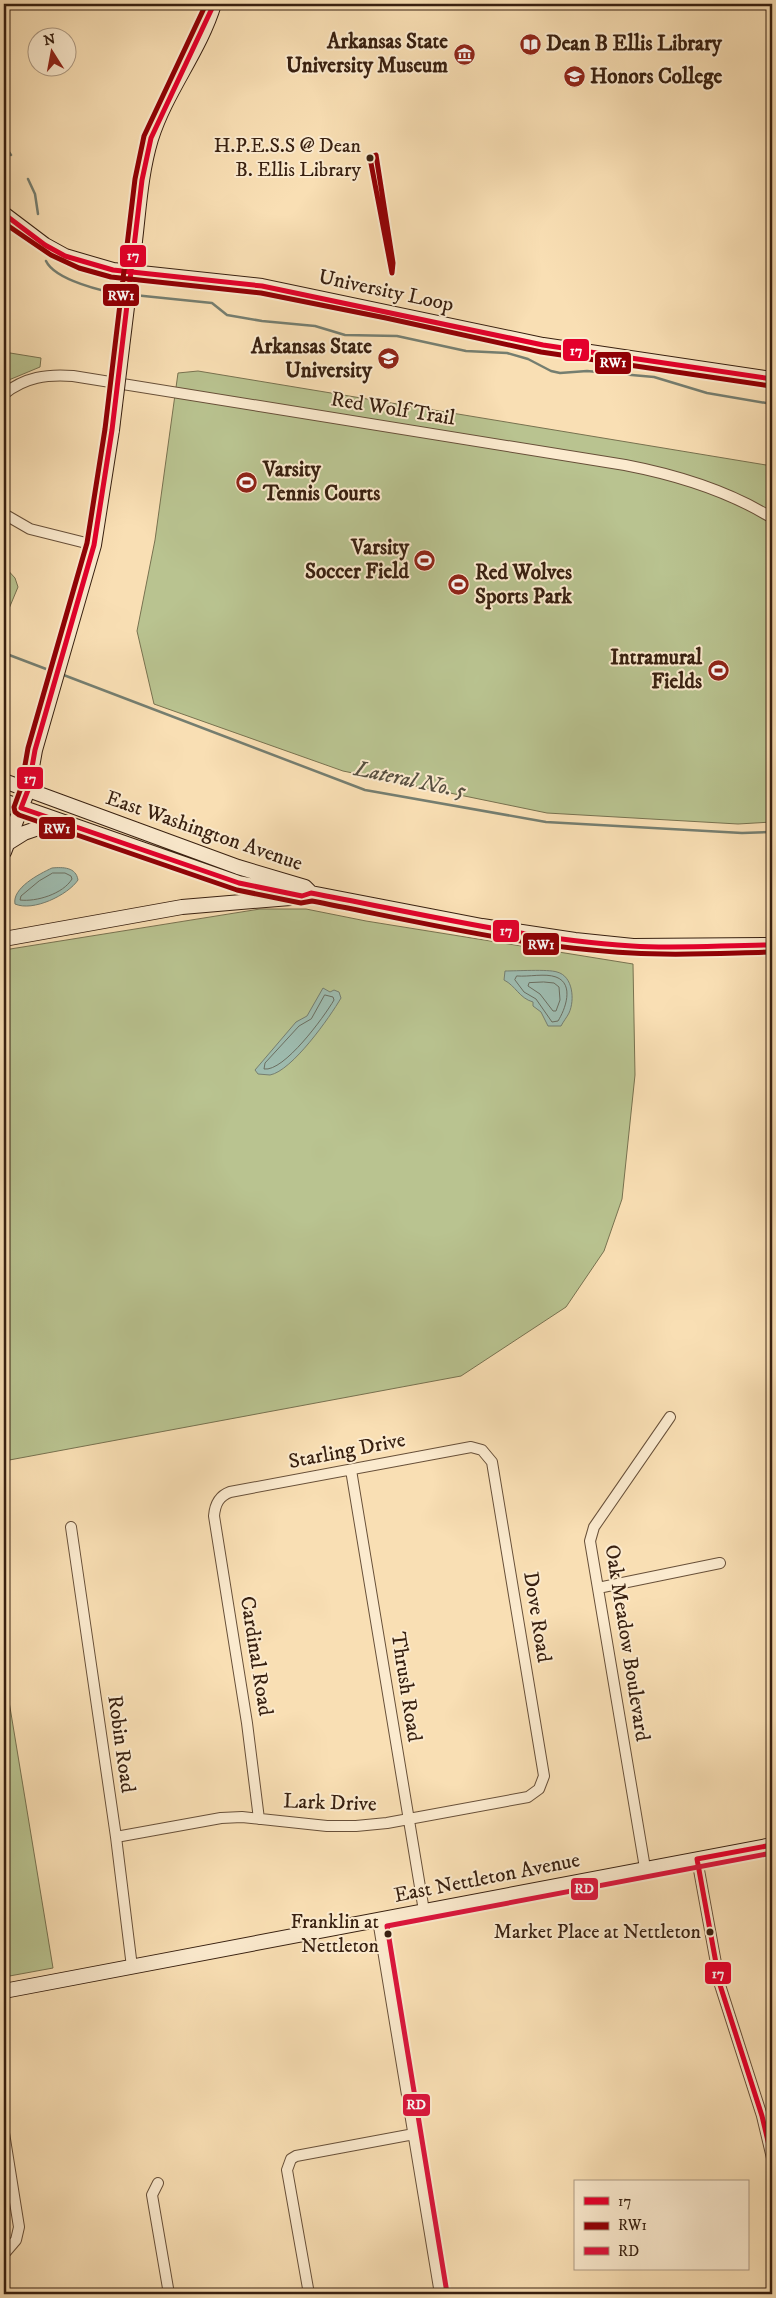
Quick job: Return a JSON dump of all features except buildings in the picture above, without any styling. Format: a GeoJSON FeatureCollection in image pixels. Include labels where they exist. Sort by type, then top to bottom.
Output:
{"type":"FeatureCollection","features":[{"type":"Feature","properties":{"kind":"street"},"geometry":{"type":"LineString","coordinates":[[6,848],[28,790],[35,750],[94,545],[112,430],[142,180],[151,138],[214,4]]}},
{"type":"Feature","properties":{"kind":"street","name":"University Loop"},"geometry":{"type":"LineString","coordinates":[[4,214],[45,245],[65,256],[113,270],[262,286],[544,345],[772,379]]}},
{"type":"Feature","properties":{"kind":"street","name":"Red Wolf Trail"},"geometry":{"type":"LineString","coordinates":[[4,394],[20,383],[40,376],[73,376],[615,463],[684,478],[741,500],[772,518]]}},
{"type":"Feature","properties":{"kind":"street"},"geometry":{"type":"LineString","coordinates":[[4,514],[30,529],[94,545]]}},
{"type":"Feature","properties":{"kind":"street","name":"East Washington Avenue"},"geometry":{"type":"LineString","coordinates":[[4,780],[238,868],[305,887],[307,895],[239,883],[4,801]]}},
{"type":"Feature","properties":{"kind":"street"},"geometry":{"type":"LineString","coordinates":[[6,848],[24,833],[59,821]]}},
{"type":"Feature","properties":{"kind":"street"},"geometry":{"type":"LineString","coordinates":[[4,938],[182,907],[307,895],[482,926],[575,940],[633,946],[772,945]]}},
{"type":"Feature","properties":{"kind":"street","name":"Oak Meadow Boulevard"},"geometry":{"type":"LineString","coordinates":[[645,1868],[590,1541],[594,1527],[670,1418]]}},
{"type":"Feature","properties":{"kind":"street","name":"Starling Drive"},"geometry":{"type":"LineString","coordinates":[[218,1500],[230,1492],[471,1447],[484,1452]]}},
{"type":"Feature","properties":{"kind":"street","name":"Dove Road"},"geometry":{"type":"LineString","coordinates":[[484,1452],[492,1462],[542,1766],[543,1779],[539,1789]]}},
{"type":"Feature","properties":{"kind":"street","name":"Thrush Road"},"geometry":{"type":"LineString","coordinates":[[351,1470],[424,1911]]}},
{"type":"Feature","properties":{"kind":"street","name":"Cardinal Road"},"geometry":{"type":"LineString","coordinates":[[218,1500],[214,1506],[214,1516],[247,1722],[259,1818]]}},
{"type":"Feature","properties":{"kind":"street","name":"Robin Road"},"geometry":{"type":"LineString","coordinates":[[71,1527],[116,1837],[132,1967]]}},
{"type":"Feature","properties":{"kind":"street"},"geometry":{"type":"LineString","coordinates":[[598,1588],[720,1563]]}},
{"type":"Feature","properties":{"kind":"street","name":"Lark Drive"},"geometry":{"type":"LineString","coordinates":[[116,1837],[199,1821],[235,1817],[327,1826],[356,1826],[409,1819],[528,1797],[539,1789]]}},
{"type":"Feature","properties":{"kind":"street","name":"East Nettleton Avenue"},"geometry":{"type":"LineString","coordinates":[[4,1991],[772,1845]]}},
{"type":"Feature","properties":{"kind":"street"},"geometry":{"type":"LineString","coordinates":[[697,1859],[720,1985],[762,2116],[772,2158]]}},
{"type":"Feature","properties":{"kind":"street"},"geometry":{"type":"LineString","coordinates":[[378,1920],[440,2294]]}},
{"type":"Feature","properties":{"kind":"street"},"geometry":{"type":"LineString","coordinates":[[4,2133],[19,2227],[16,2240],[4,2254]]}},
{"type":"Feature","properties":{"kind":"street"},"geometry":{"type":"LineString","coordinates":[[309,2294],[287,2170],[291,2159],[296,2156],[414,2134]]}},
{"type":"Feature","properties":{"kind":"street"},"geometry":{"type":"LineString","coordinates":[[158,2183],[152,2195],[169,2294]]}},
{"type":"Feature","properties":{"kind":"green space"},"geometry":{"type":"Polygon","coordinates":[[[4,352],[41,358],[40,367],[4,382],[4,352]]]}},
{"type":"Feature","properties":{"kind":"green space","name":"Red Wolves Sports Park"},"geometry":{"type":"Polygon","coordinates":[[[198,371],[772,466],[772,822],[738,824],[547,813],[343,771],[154,704],[137,631],[155,540],[178,373],[198,371]]]}},
{"type":"Feature","properties":{"kind":"green space"},"geometry":{"type":"Polygon","coordinates":[[[4,566],[15,578],[18,587],[8,611],[4,614],[4,566]]]}},
{"type":"Feature","properties":{"kind":"green space"},"geometry":{"type":"Polygon","coordinates":[[[260,909],[306,909],[366,921],[633,964],[635,1075],[622,1199],[604,1251],[566,1307],[461,1376],[4,1461],[4,950],[260,909]]]}},
{"type":"Feature","properties":{"kind":"green space"},"geometry":{"type":"Polygon","coordinates":[[[4,1671],[53,1968],[4,1977],[4,1671]]]}},
{"type":"Feature","properties":{"kind":"water"},"geometry":{"type":"Polygon","coordinates":[[[52,868],[72,870],[75,872],[78,880],[73,886],[49,901],[31,906],[15,904],[18,892],[27,882],[52,868]]]}},
{"type":"Feature","properties":{"kind":"water"},"geometry":{"type":"Polygon","coordinates":[[[539,970],[562,974],[569,983],[572,1002],[569,1013],[561,1026],[548,1026],[541,1012],[533,1006],[533,1002],[524,998],[512,985],[504,980],[505,971],[539,970]]]}},
{"type":"Feature","properties":{"kind":"water"},"geometry":{"type":"Polygon","coordinates":[[[323,988],[330,992],[334,990],[339,992],[341,998],[320,1030],[289,1064],[270,1075],[258,1074],[255,1070],[296,1022],[307,1016],[323,988]]]}},
{"type":"Feature","properties":{"kind":"waterway"},"geometry":{"type":"LineString","coordinates":[[4,145],[11,155]]}},
{"type":"Feature","properties":{"kind":"waterway"},"geometry":{"type":"LineString","coordinates":[[28,179],[35,194],[38,214]]}},
{"type":"Feature","properties":{"kind":"waterway"},"geometry":{"type":"LineString","coordinates":[[46,261],[51,268],[69,279],[93,288],[123,294]]}},
{"type":"Feature","properties":{"kind":"waterway"},"geometry":{"type":"LineString","coordinates":[[134,295],[212,303],[227,315],[262,321],[315,326],[345,335],[397,336],[466,351],[507,353],[528,359],[551,371],[560,373],[587,371],[654,377],[707,393],[772,404]]}},
{"type":"Feature","properties":{"kind":"waterway","name":"Lateral No. 5"},"geometry":{"type":"LineString","coordinates":[[4,653],[54,672]]}},
{"type":"Feature","properties":{"kind":"waterway","name":"Lateral No. 5"},"geometry":{"type":"LineString","coordinates":[[61,674],[365,790],[546,822],[742,833],[772,832]]}},
{"type":"Feature","properties":{"kind":"transit line","name":"RW1"},"geometry":{"type":"LineString","coordinates":[[206,4],[144,136],[135,179],[105,429],[87,543],[28,748],[21,788],[14,807],[15,812],[19,815],[237,890],[301,903],[312,901],[471,933],[552,946],[667,954],[772,952]]}},
{"type":"Feature","properties":{"kind":"transit line","name":"17"},"geometry":{"type":"LineString","coordinates":[[214,4],[151,138],[142,180],[112,430],[94,545],[35,750],[28,790],[21,808],[239,883],[302,896],[311,893],[471,924],[592,943],[667,947],[772,945]]}},
{"type":"Feature","properties":{"kind":"transit line","name":"RW1"},"geometry":{"type":"LineString","coordinates":[[376,155],[393,263],[392,273],[370,158],[376,155]]}},
{"type":"Feature","properties":{"kind":"transit line","name":"17"},"geometry":{"type":"LineString","coordinates":[[4,214],[45,245],[65,256],[113,270],[262,286],[543,345],[772,379]]}},
{"type":"Feature","properties":{"kind":"transit line","name":"RW1"},"geometry":{"type":"LineString","coordinates":[[4,223],[51,255],[79,268],[111,277],[261,293],[541,352],[771,386]]}},
{"type":"Feature","properties":{"kind":"transit line","name":"17"},"geometry":{"type":"LineString","coordinates":[[772,1845],[697,1859],[720,1985],[762,2116],[772,2158]]}},
{"type":"Feature","properties":{"kind":"transit line","name":"RD"},"geometry":{"type":"LineString","coordinates":[[447,2293],[387,1926],[772,1853]]}},
{"type":"Feature","properties":{"kind":"place","name":"Dean B Ellis Library"},"geometry":{"type":"Point","coordinates":[530,44]}},
{"type":"Feature","properties":{"kind":"place","name":"Arkansas State University Museum"},"geometry":{"type":"Point","coordinates":[464,54]}},
{"type":"Feature","properties":{"kind":"place","name":"Honors College"},"geometry":{"type":"Point","coordinates":[574,77]}},
{"type":"Feature","properties":{"kind":"place","name":"H.P.E.S.S @ Dean B. Ellis Library"},"geometry":{"type":"Point","coordinates":[370,158]}},
{"type":"Feature","properties":{"kind":"place","name":"Arkansas State University"},"geometry":{"type":"Point","coordinates":[388,359]}},
{"type":"Feature","properties":{"kind":"place","name":"Varsity Tennis Courts"},"geometry":{"type":"Point","coordinates":[247,482]}},
{"type":"Feature","properties":{"kind":"place","name":"Varsity Soccer Field"},"geometry":{"type":"Point","coordinates":[425,560]}},
{"type":"Feature","properties":{"kind":"place","name":"Red Wolves Sports Park"},"geometry":{"type":"Point","coordinates":[459,585]}},
{"type":"Feature","properties":{"kind":"place","name":"Intramural Fields"},"geometry":{"type":"Point","coordinates":[718,670]}},
{"type":"Feature","properties":{"kind":"place","name":"Market Place at Nettleton"},"geometry":{"type":"Point","coordinates":[710,1932]}},
{"type":"Feature","properties":{"kind":"place","name":"Franklin at Nettleton"},"geometry":{"type":"Point","coordinates":[388,1934]}}]}
